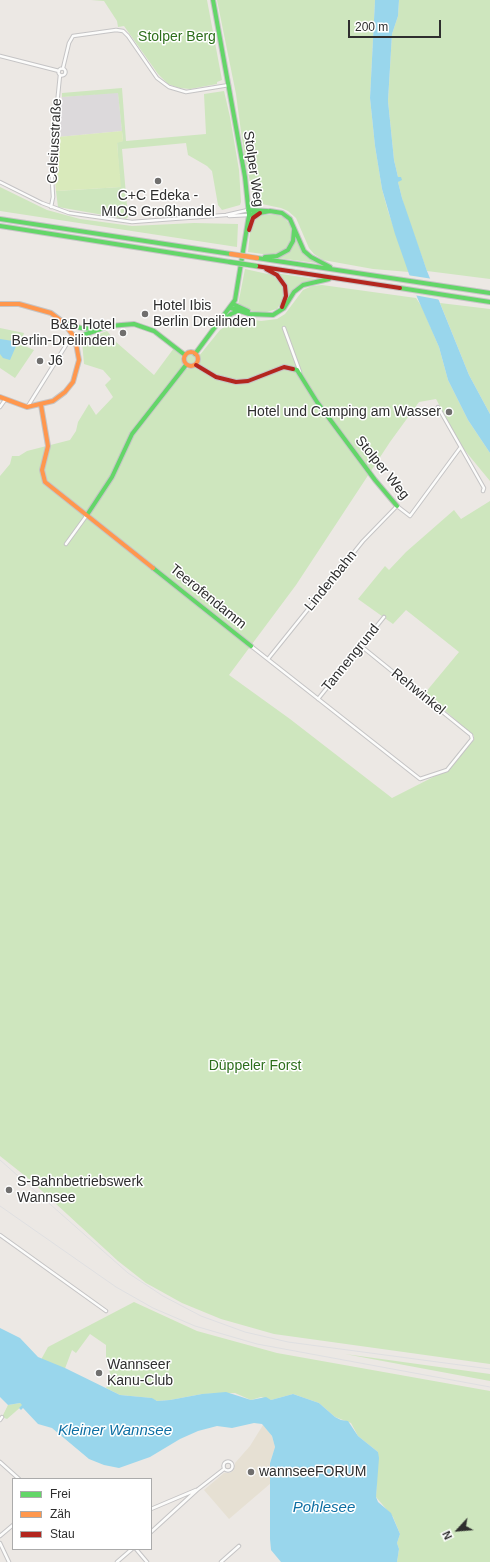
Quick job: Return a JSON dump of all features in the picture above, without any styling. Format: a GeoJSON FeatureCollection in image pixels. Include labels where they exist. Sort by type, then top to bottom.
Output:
{"type":"FeatureCollection","features":[{"type":"Feature","properties":{"kind":"main road","name":"Stolper Weg"},"geometry":{"type":"LineString","coordinates":[[195,354],[232,306],[237,293],[247,233],[248,212],[245,177],[213,0]]}},
{"type":"Feature","properties":{"kind":"main road"},"geometry":{"type":"LineString","coordinates":[[248,212],[260,213],[270,211]]}},
{"type":"Feature","properties":{"kind":"main road"},"geometry":{"type":"LineString","coordinates":[[248,212],[270,211],[282,213],[294,224],[304,251],[318,262],[335,270]]}},
{"type":"Feature","properties":{"kind":"main road"},"geometry":{"type":"LineString","coordinates":[[247,233],[253,218],[260,213]]}},
{"type":"Feature","properties":{"kind":"main road"},"geometry":{"type":"LineString","coordinates":[[0,219],[490,293]]}},
{"type":"Feature","properties":{"kind":"main road"},"geometry":{"type":"LineString","coordinates":[[257,258],[277,256],[288,250],[293,241],[294,224]]}},
{"type":"Feature","properties":{"kind":"main road"},"geometry":{"type":"LineString","coordinates":[[0,226],[490,302]]}},
{"type":"Feature","properties":{"kind":"main road"},"geometry":{"type":"LineString","coordinates":[[258,266],[277,275],[285,286],[285,302],[277,313]]}},
{"type":"Feature","properties":{"kind":"main road"},"geometry":{"type":"LineString","coordinates":[[232,306],[238,311],[255,315],[264,316],[277,313],[284,308],[294,292],[303,285],[334,278]]}},
{"type":"Feature","properties":{"kind":"main road"},"geometry":{"type":"LineString","coordinates":[[0,304],[18,304],[51,313],[65,323],[81,328],[99,329]]}},
{"type":"Feature","properties":{"kind":"main road"},"geometry":{"type":"LineString","coordinates":[[232,306],[255,315]]}},
{"type":"Feature","properties":{"kind":"main road"},"geometry":{"type":"LineString","coordinates":[[219,324],[231,314],[238,311]]}},
{"type":"Feature","properties":{"kind":"main road"},"geometry":{"type":"LineString","coordinates":[[2,399],[27,407],[41,405],[59,397],[73,382],[80,360],[74,336],[65,323]]}},
{"type":"Feature","properties":{"kind":"main road"},"geometry":{"type":"LineString","coordinates":[[74,336],[99,329],[127,324],[144,327],[158,334],[185,355]]}},
{"type":"Feature","properties":{"kind":"main road"},"geometry":{"type":"LineString","coordinates":[[196,365],[198,358],[195,354],[190,352],[185,355],[183,359],[186,365],[190,367],[196,365],[216,377],[236,382],[248,380],[284,368],[294,368],[300,372]]}},
{"type":"Feature","properties":{"kind":"main road"},"geometry":{"type":"LineString","coordinates":[[87,515],[112,477],[132,434],[186,365]]}},
{"type":"Feature","properties":{"kind":"main road","name":"Stolper Weg"},"geometry":{"type":"LineString","coordinates":[[300,372],[317,402],[363,464],[397,506]]}},
{"type":"Feature","properties":{"kind":"main road","name":"Teerofendamm"},"geometry":{"type":"LineString","coordinates":[[41,405],[48,446],[42,470],[44,480],[52,488],[251,646]]}},
{"type":"Feature","properties":{"kind":"street"},"geometry":{"type":"LineString","coordinates":[[59,71],[63,68],[70,40],[73,36],[116,30],[126,33],[157,78],[173,89],[186,92],[229,85]]}},
{"type":"Feature","properties":{"kind":"street"},"geometry":{"type":"LineString","coordinates":[[0,56],[59,71]]}},
{"type":"Feature","properties":{"kind":"street"},"geometry":{"type":"LineString","coordinates":[[59,71],[60,75],[66,73],[63,68]]}},
{"type":"Feature","properties":{"kind":"street","name":"Celsiusstraße"},"geometry":{"type":"LineString","coordinates":[[51,207],[53,197],[51,164],[60,75]]}},
{"type":"Feature","properties":{"kind":"street"},"geometry":{"type":"LineString","coordinates":[[0,182],[51,207],[69,212],[132,222],[248,212]]}},
{"type":"Feature","properties":{"kind":"street"},"geometry":{"type":"LineString","coordinates":[[226,215],[248,212]]}},
{"type":"Feature","properties":{"kind":"street","name":"Stolper Weg"},"geometry":{"type":"LineString","coordinates":[[284,328],[300,372]]}},
{"type":"Feature","properties":{"kind":"street"},"geometry":{"type":"LineString","coordinates":[[27,407],[74,336]]}},
{"type":"Feature","properties":{"kind":"street"},"geometry":{"type":"LineString","coordinates":[[0,407],[2,399]]}},
{"type":"Feature","properties":{"kind":"street"},"geometry":{"type":"LineString","coordinates":[[438,407],[484,488],[483,491]]}},
{"type":"Feature","properties":{"kind":"street","name":"Stolper Weg"},"geometry":{"type":"LineString","coordinates":[[397,506],[410,516],[460,448]]}},
{"type":"Feature","properties":{"kind":"street","name":"Lindenbahn"},"geometry":{"type":"LineString","coordinates":[[268,659],[354,551],[397,506]]}},
{"type":"Feature","properties":{"kind":"street"},"geometry":{"type":"LineString","coordinates":[[66,544],[87,515]]}},
{"type":"Feature","properties":{"kind":"street","name":"Tannengrund"},"geometry":{"type":"LineString","coordinates":[[318,699],[384,617]]}},
{"type":"Feature","properties":{"kind":"street","name":"Teerofendamm"},"geometry":{"type":"LineString","coordinates":[[251,646],[418,778]]}},
{"type":"Feature","properties":{"kind":"street","name":"Rehwinkel"},"geometry":{"type":"LineString","coordinates":[[361,646],[471,735],[472,739],[447,770],[437,772],[422,780],[418,778]]}},
{"type":"Feature","properties":{"kind":"street"},"geometry":{"type":"LineString","coordinates":[[0,1235],[106,1311]]}},
{"type":"Feature","properties":{"kind":"street"},"geometry":{"type":"LineString","coordinates":[[0,1462],[18,1478]]}},
{"type":"Feature","properties":{"kind":"street"},"geometry":{"type":"LineString","coordinates":[[152,1531],[197,1490],[224,1469]]}},
{"type":"Feature","properties":{"kind":"street"},"geometry":{"type":"LineString","coordinates":[[152,1509],[197,1490]]}},
{"type":"Feature","properties":{"kind":"street"},"geometry":{"type":"LineString","coordinates":[[0,1536],[12,1526]]}},
{"type":"Feature","properties":{"kind":"street"},"geometry":{"type":"LineString","coordinates":[[0,1542],[9,1562]]}},
{"type":"Feature","properties":{"kind":"street"},"geometry":{"type":"LineString","coordinates":[[221,1562],[240,1546]]}},
{"type":"Feature","properties":{"kind":"street"},"geometry":{"type":"LineString","coordinates":[[117,1562],[131,1550]]}},
{"type":"Feature","properties":{"kind":"street"},"geometry":{"type":"LineString","coordinates":[[137,1550],[147,1562]]}},
{"type":"Feature","properties":{"kind":"shaded area"},"geometry":{"type":"Polygon","coordinates":[[[118,92],[122,131],[58,137],[62,97],[118,92]]]}},
{"type":"Feature","properties":{"kind":"shaded area","name":"wannseeFORUM"},"geometry":{"type":"Polygon","coordinates":[[[263,1425],[272,1436],[275,1447],[270,1462],[271,1483],[229,1519],[204,1490],[224,1473],[230,1473],[234,1470],[235,1463],[250,1446],[263,1425]]]}},
{"type":"Feature","properties":{"kind":"green space","name":"Stolper Berg"},"geometry":{"type":"Polygon","coordinates":[[[91,0],[207,0],[222,80],[217,82],[217,84],[190,89],[179,88],[168,84],[158,74],[124,26],[118,27],[117,21],[104,1],[91,0]]]}},
{"type":"Feature","properties":{"kind":"green space"},"geometry":{"type":"Polygon","coordinates":[[[217,0],[375,0],[370,98],[375,146],[382,189],[409,272],[373,269],[323,260],[314,254],[309,248],[296,218],[288,211],[257,203],[254,200],[244,154],[236,94],[217,0]]]}},
{"type":"Feature","properties":{"kind":"green space"},"geometry":{"type":"Polygon","coordinates":[[[399,0],[490,0],[490,279],[427,271],[405,210],[398,182],[401,177],[398,177],[394,160],[388,101],[392,34],[398,16],[399,0]]]}},
{"type":"Feature","properties":{"kind":"green space"},"geometry":{"type":"Polygon","coordinates":[[[122,88],[126,141],[206,134],[204,94],[224,91],[239,170],[240,205],[222,210],[218,205],[212,171],[207,166],[188,155],[186,143],[122,149],[128,217],[126,219],[58,207],[56,191],[120,187],[117,142],[123,141],[118,93],[62,97],[62,93],[122,88]]]}},
{"type":"Feature","properties":{"kind":"green space"},"geometry":{"type":"Polygon","coordinates":[[[122,131],[123,141],[117,143],[121,187],[56,191],[54,169],[58,137],[122,131]]]}},
{"type":"Feature","properties":{"kind":"green space"},"geometry":{"type":"Polygon","coordinates":[[[0,187],[47,210],[80,219],[132,226],[194,223],[238,224],[237,247],[0,211],[0,187]]]}},
{"type":"Feature","properties":{"kind":"green space"},"geometry":{"type":"Polygon","coordinates":[[[275,214],[283,217],[291,225],[291,241],[288,247],[283,251],[270,255],[248,252],[250,233],[257,216],[275,214]]]}},
{"type":"Feature","properties":{"kind":"green space"},"geometry":{"type":"Polygon","coordinates":[[[296,233],[308,257],[316,263],[278,258],[285,253],[296,233]]]}},
{"type":"Feature","properties":{"kind":"green space"},"geometry":{"type":"Polygon","coordinates":[[[245,269],[272,275],[280,282],[283,288],[284,298],[277,309],[263,313],[247,310],[238,305],[245,269]]]}},
{"type":"Feature","properties":{"kind":"green space"},"geometry":{"type":"Polygon","coordinates":[[[274,273],[316,279],[303,283],[286,303],[287,293],[274,273]]]}},
{"type":"Feature","properties":{"kind":"green space","name":"Düppeler Forst"},"geometry":{"type":"Polygon","coordinates":[[[322,285],[416,298],[422,307],[439,347],[448,380],[468,420],[490,453],[490,481],[462,447],[436,399],[419,402],[390,442],[296,585],[229,675],[290,719],[392,798],[447,770],[474,740],[474,736],[425,693],[459,652],[406,610],[393,624],[358,599],[385,566],[389,570],[406,552],[454,510],[461,519],[490,501],[490,1364],[274,1334],[221,1319],[182,1303],[146,1283],[118,1261],[29,1179],[0,1156],[0,476],[10,464],[12,456],[19,456],[27,451],[70,440],[76,431],[78,422],[89,404],[96,415],[113,397],[105,385],[111,379],[103,370],[84,364],[83,340],[107,331],[116,342],[154,375],[174,348],[181,355],[183,367],[185,369],[198,367],[200,363],[199,356],[220,330],[238,317],[261,321],[277,319],[285,314],[303,290],[312,286],[322,285]]]}},
{"type":"Feature","properties":{"kind":"green space"},"geometry":{"type":"Polygon","coordinates":[[[440,303],[490,309],[490,414],[469,375],[440,303]]]}},
{"type":"Feature","properties":{"kind":"green space"},"geometry":{"type":"Polygon","coordinates":[[[0,328],[24,333],[20,344],[34,350],[15,378],[0,368],[0,328]]]}},
{"type":"Feature","properties":{"kind":"green space"},"geometry":{"type":"Polygon","coordinates":[[[190,353],[194,355],[196,359],[194,363],[190,365],[186,363],[184,359],[186,355],[190,353]]]}},
{"type":"Feature","properties":{"kind":"green space"},"geometry":{"type":"Polygon","coordinates":[[[134,1302],[197,1331],[277,1353],[490,1391],[490,1562],[397,1562],[399,1549],[397,1543],[400,1534],[393,1517],[376,1497],[378,1452],[358,1436],[351,1423],[335,1417],[319,1403],[293,1394],[271,1400],[261,1397],[251,1400],[235,1393],[202,1394],[157,1401],[151,1398],[120,1395],[106,1388],[109,1383],[110,1373],[106,1360],[106,1345],[90,1334],[76,1353],[72,1350],[61,1379],[38,1365],[48,1347],[134,1302]]]}},
{"type":"Feature","properties":{"kind":"green space"},"geometry":{"type":"Polygon","coordinates":[[[345,1354],[490,1374],[490,1381],[345,1354]]]}},
{"type":"Feature","properties":{"kind":"green space"},"geometry":{"type":"Polygon","coordinates":[[[20,1403],[23,1405],[7,1419],[2,1417],[8,1405],[20,1403]]]}},
{"type":"Feature","properties":{"kind":"water"},"geometry":{"type":"Polygon","coordinates":[[[375,0],[399,0],[398,16],[392,34],[388,101],[394,160],[398,177],[401,177],[402,180],[398,182],[427,271],[469,375],[490,414],[490,453],[468,420],[448,380],[439,347],[417,297],[395,234],[382,189],[375,146],[370,98],[375,0]]]}},
{"type":"Feature","properties":{"kind":"water"},"geometry":{"type":"Polygon","coordinates":[[[19,336],[20,337],[10,360],[3,358],[0,354],[0,339],[13,341],[19,336]]]}},
{"type":"Feature","properties":{"kind":"water"},"geometry":{"type":"Polygon","coordinates":[[[0,1328],[20,1338],[38,1357],[65,1368],[120,1395],[152,1398],[157,1401],[226,1392],[251,1400],[266,1397],[271,1400],[293,1394],[319,1403],[335,1417],[348,1421],[358,1436],[378,1452],[379,1458],[376,1497],[378,1502],[391,1513],[400,1534],[397,1543],[399,1549],[397,1562],[281,1562],[271,1550],[270,1539],[270,1463],[275,1447],[272,1436],[262,1424],[254,1423],[232,1428],[217,1426],[198,1431],[180,1439],[150,1457],[119,1468],[104,1465],[89,1459],[52,1428],[38,1424],[23,1408],[21,1410],[19,1408],[22,1405],[20,1403],[8,1405],[0,1397],[0,1328]]]}},
{"type":"Feature","properties":{"kind":"pier"},"geometry":{"type":"Polygon","coordinates":[[[407,275],[433,279],[441,300],[414,295],[407,275]]]}},
{"type":"Feature","properties":{"kind":"tram line"},"geometry":{"type":"LineString","coordinates":[[0,1206],[116,1287],[153,1308],[195,1326],[257,1344],[490,1387]]}},
{"type":"Feature","properties":{"kind":"railway"},"geometry":{"type":"LineString","coordinates":[[0,1160],[128,1273],[163,1296],[201,1316],[245,1332],[288,1342],[490,1369]]}},
{"type":"Feature","properties":{"kind":"traffic: fast"},"geometry":{"type":"LineString","coordinates":[[195,354],[235,300],[249,215],[245,177],[213,0]]}},
{"type":"Feature","properties":{"kind":"traffic: fast"},"geometry":{"type":"LineString","coordinates":[[248,210],[267,211]]}},
{"type":"Feature","properties":{"kind":"traffic: fast"},"geometry":{"type":"LineString","coordinates":[[249,215],[270,211]]}},
{"type":"Feature","properties":{"kind":"traffic: fast"},"geometry":{"type":"LineString","coordinates":[[270,211],[282,213],[290,219],[304,251],[311,257],[330,267]]}},
{"type":"Feature","properties":{"kind":"traffic: fast"},"geometry":{"type":"LineString","coordinates":[[0,219],[231,254]]}},
{"type":"Feature","properties":{"kind":"traffic: fast"},"geometry":{"type":"LineString","coordinates":[[0,226],[230,262]]}},
{"type":"Feature","properties":{"kind":"traffic: fast"},"geometry":{"type":"LineString","coordinates":[[265,257],[277,256],[288,250],[293,241],[294,230]]}},
{"type":"Feature","properties":{"kind":"traffic: fast"},"geometry":{"type":"LineString","coordinates":[[257,258],[490,293]]}},
{"type":"Feature","properties":{"kind":"traffic: fast"},"geometry":{"type":"LineString","coordinates":[[230,262],[256,266]]}},
{"type":"Feature","properties":{"kind":"traffic: fast"},"geometry":{"type":"LineString","coordinates":[[231,308],[249,314],[273,315],[284,308],[294,292],[303,285],[329,279]]}},
{"type":"Feature","properties":{"kind":"traffic: fast"},"geometry":{"type":"LineString","coordinates":[[400,288],[490,302]]}},
{"type":"Feature","properties":{"kind":"traffic: fast"},"geometry":{"type":"LineString","coordinates":[[233,304],[248,311]]}},
{"type":"Feature","properties":{"kind":"traffic: fast"},"geometry":{"type":"LineString","coordinates":[[219,324],[231,314],[238,311]]}},
{"type":"Feature","properties":{"kind":"traffic: fast"},"geometry":{"type":"LineString","coordinates":[[65,323],[81,328],[96,329]]}},
{"type":"Feature","properties":{"kind":"traffic: fast"},"geometry":{"type":"LineString","coordinates":[[75,338],[109,326],[134,324],[154,331],[185,355]]}},
{"type":"Feature","properties":{"kind":"traffic: fast"},"geometry":{"type":"LineString","coordinates":[[87,515],[112,477],[132,434],[186,365]]}},
{"type":"Feature","properties":{"kind":"traffic: fast"},"geometry":{"type":"LineString","coordinates":[[293,369],[297,370],[317,402],[375,480],[397,506]]}},
{"type":"Feature","properties":{"kind":"traffic: fast"},"geometry":{"type":"LineString","coordinates":[[153,568],[251,646]]}},
{"type":"Feature","properties":{"kind":"traffic: slow"},"geometry":{"type":"LineString","coordinates":[[231,254],[257,258]]}},
{"type":"Feature","properties":{"kind":"traffic: slow"},"geometry":{"type":"LineString","coordinates":[[0,304],[19,304],[51,313],[63,322],[75,338],[79,360],[73,382],[65,392],[53,401],[27,407],[0,397]]}},
{"type":"Feature","properties":{"kind":"traffic: slow"},"geometry":{"type":"LineString","coordinates":[[188,352],[194,352],[198,356],[198,359],[198,362],[194,366],[188,366],[184,362],[184,356],[188,352]]}},
{"type":"Feature","properties":{"kind":"traffic: slow"},"geometry":{"type":"LineString","coordinates":[[41,405],[48,446],[42,470],[45,482],[153,568]]}},
{"type":"Feature","properties":{"kind":"traffic: jam"},"geometry":{"type":"LineString","coordinates":[[249,230],[253,218],[260,213]]}},
{"type":"Feature","properties":{"kind":"traffic: jam"},"geometry":{"type":"LineString","coordinates":[[256,266],[400,288]]}},
{"type":"Feature","properties":{"kind":"traffic: jam"},"geometry":{"type":"LineString","coordinates":[[266,269],[277,275],[285,286],[286,296],[282,307]]}},
{"type":"Feature","properties":{"kind":"traffic: jam"},"geometry":{"type":"LineString","coordinates":[[196,365],[216,377],[236,382],[248,381],[284,367],[293,369]]}},
{"type":"Feature","properties":{"kind":"place","name":"C+C Edeka - MIOS Großhandel"},"geometry":{"type":"Point","coordinates":[158,181]}},
{"type":"Feature","properties":{"kind":"place","name":"Hotel Ibis Berlin Dreilinden"},"geometry":{"type":"Point","coordinates":[145,314]}},
{"type":"Feature","properties":{"kind":"place","name":"B&B Hotel Berlin-Dreilinden"},"geometry":{"type":"Point","coordinates":[123,333]}},
{"type":"Feature","properties":{"kind":"place","name":"J6"},"geometry":{"type":"Point","coordinates":[40,361]}},
{"type":"Feature","properties":{"kind":"place","name":"Hotel und Camping am Wasser"},"geometry":{"type":"Point","coordinates":[449,412]}},
{"type":"Feature","properties":{"kind":"place","name":"S-Bahnbetriebswerk Wannsee"},"geometry":{"type":"Point","coordinates":[9,1190]}},
{"type":"Feature","properties":{"kind":"place","name":"Wannseer Kanu-Club"},"geometry":{"type":"Point","coordinates":[99,1373]}},
{"type":"Feature","properties":{"kind":"place","name":"wannseeFORUM"},"geometry":{"type":"Point","coordinates":[251,1472]}},
{"type":"Feature","properties":{"kind":"water label","name":"Kleiner Wannsee"},"geometry":{"type":"Point","coordinates":[115,1431]}},
{"type":"Feature","properties":{"kind":"water label","name":"Pohlesee"},"geometry":{"type":"Point","coordinates":[324,1508]}}]}
